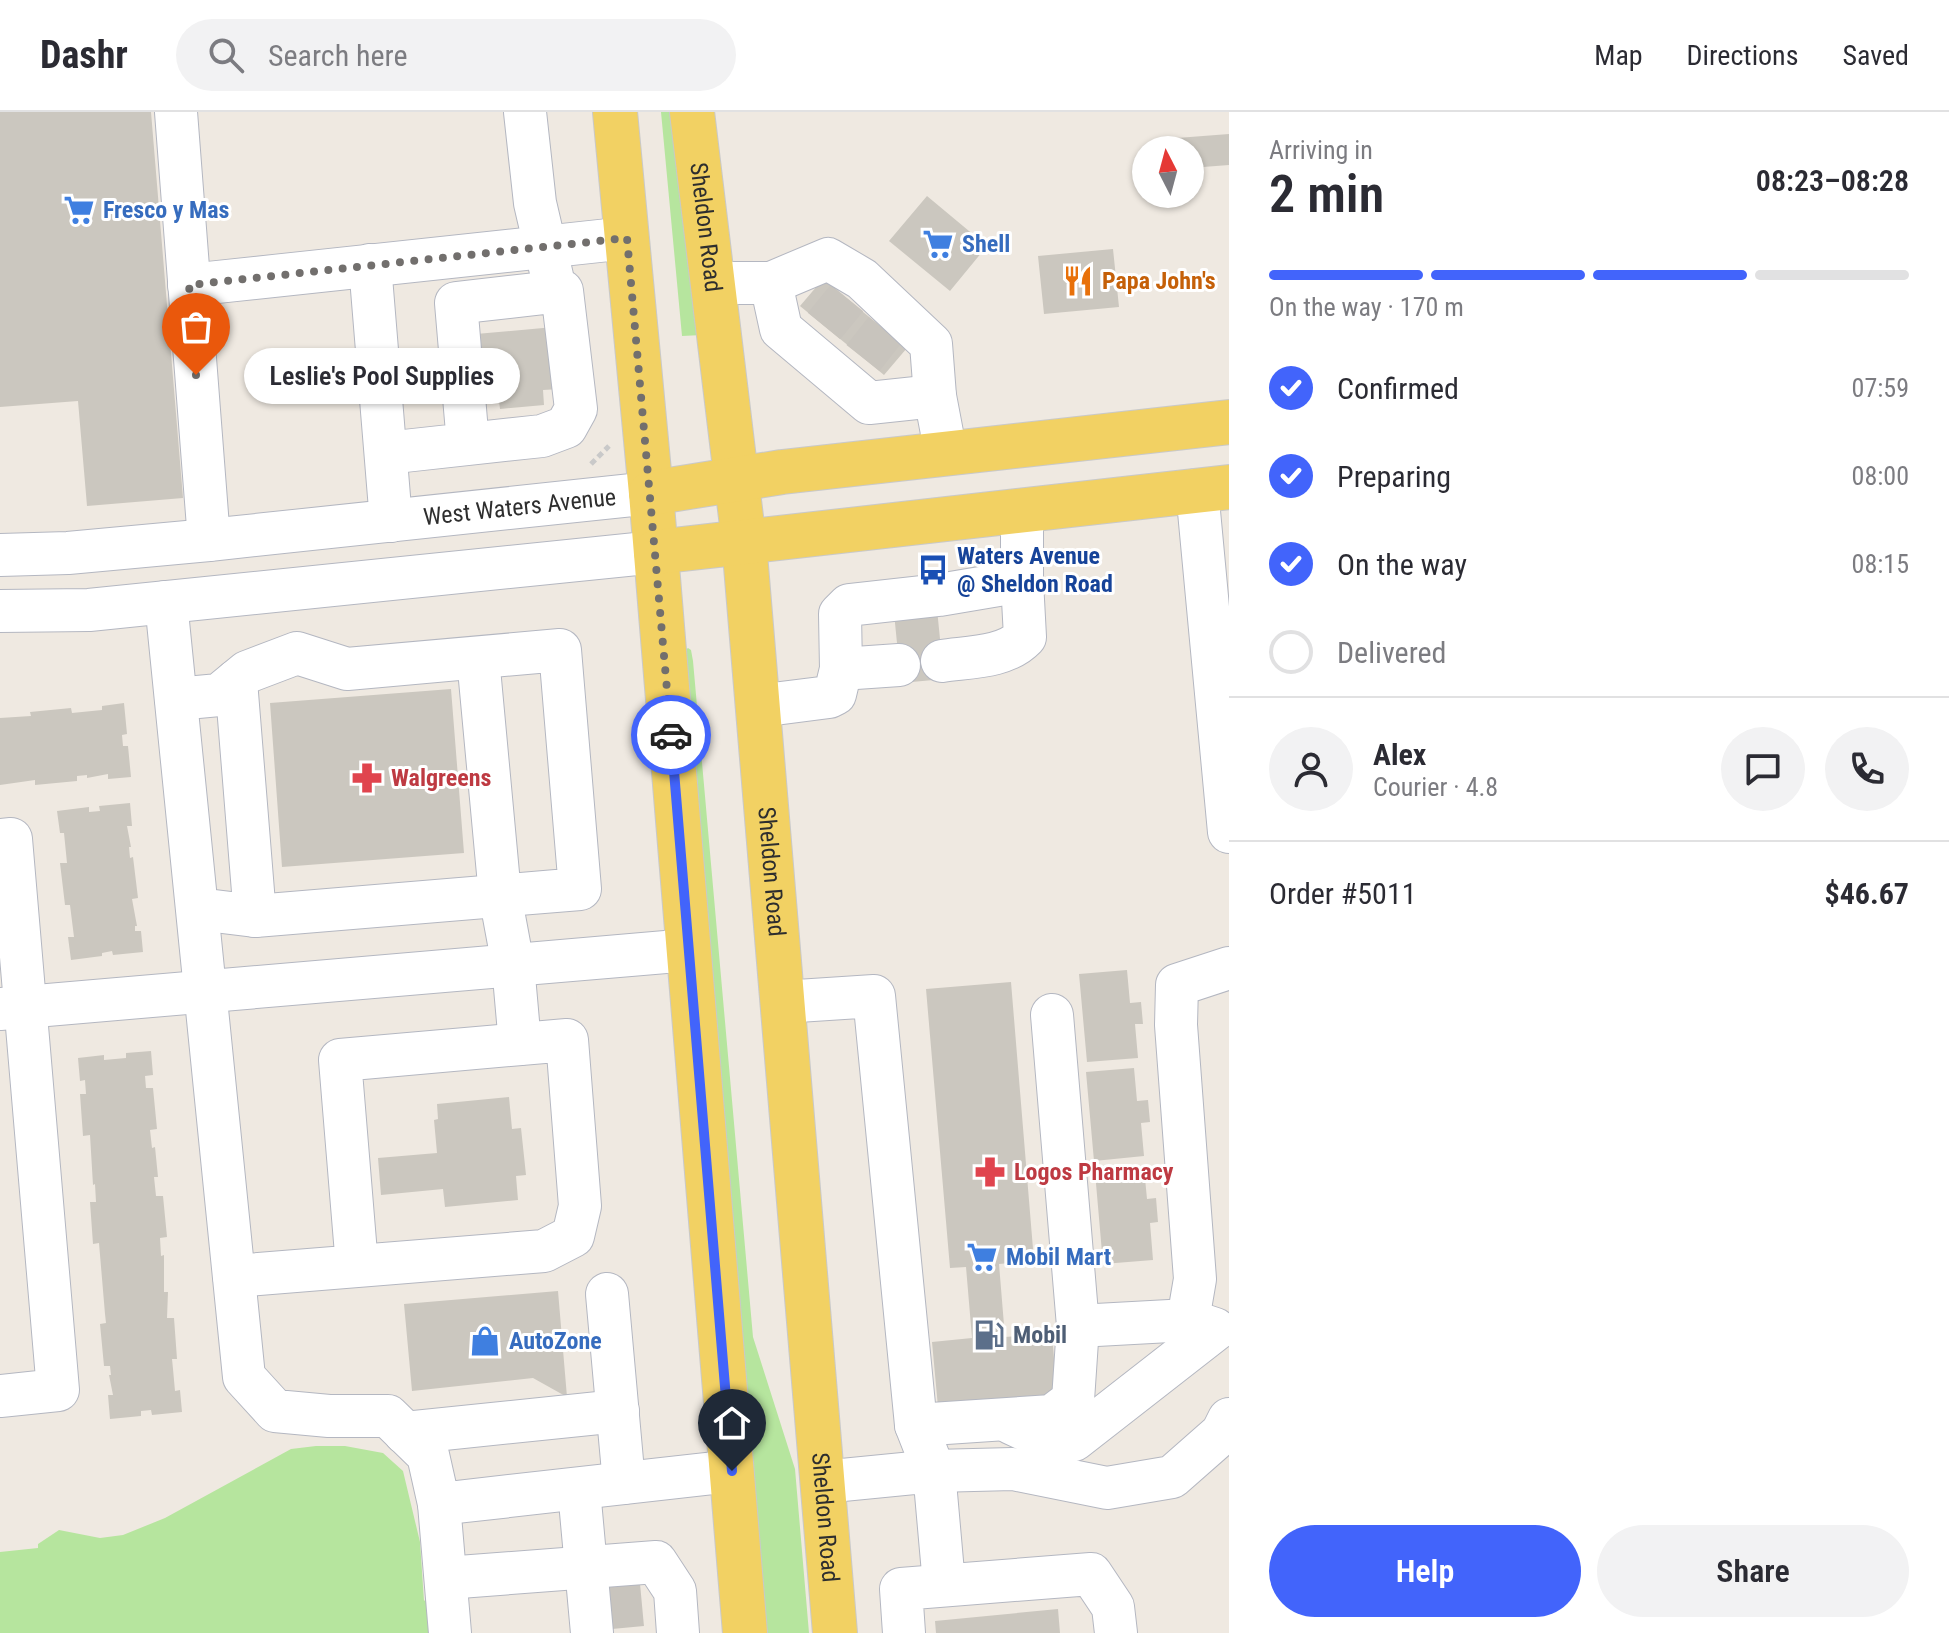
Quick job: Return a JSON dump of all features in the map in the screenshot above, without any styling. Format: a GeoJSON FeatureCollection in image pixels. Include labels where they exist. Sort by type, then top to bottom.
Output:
{"type":"FeatureCollection","features":[{"type":"Feature","properties":{"kind":"main road"},"geometry":{"type":"LineString","coordinates":[[615,112],[651,493],[745,1633]]}},
{"type":"Feature","properties":{"kind":"main road","name":"Sheldon Road"},"geometry":{"type":"LineString","coordinates":[[692,112],[744,542],[835,1633]]}},
{"type":"Feature","properties":{"kind":"main road","name":"West Waters Avenue"},"geometry":{"type":"LineString","coordinates":[[651,493],[736,478],[1229,422]]}},
{"type":"Feature","properties":{"kind":"main road"},"geometry":{"type":"LineString","coordinates":[[656,552],[1213,489]]}},
{"type":"Feature","properties":{"kind":"street"},"geometry":{"type":"LineString","coordinates":[[176,112],[209,540]]}},
{"type":"Feature","properties":{"kind":"street"},"geometry":{"type":"LineString","coordinates":[[386,453],[467,429],[542,436],[566,427],[576,409],[560,301],[535,203],[525,112]]}},
{"type":"Feature","properties":{"kind":"street"},"geometry":{"type":"LineString","coordinates":[[189,285],[627,238]]}},
{"type":"Feature","properties":{"kind":"street"},"geometry":{"type":"LineString","coordinates":[[715,283],[771,283],[828,259],[835,313],[872,357],[935,396]]}},
{"type":"Feature","properties":{"kind":"street"},"geometry":{"type":"LineString","coordinates":[[370,265],[391,521]]}},
{"type":"Feature","properties":{"kind":"street"},"geometry":{"type":"LineString","coordinates":[[771,283],[781,329],[835,313]]}},
{"type":"Feature","properties":{"kind":"street"},"geometry":{"type":"LineString","coordinates":[[467,429],[474,397],[469,348],[471,335],[479,320],[493,313],[560,301]]}},
{"type":"Feature","properties":{"kind":"street"},"geometry":{"type":"LineString","coordinates":[[835,313],[872,357],[876,462]]}},
{"type":"Feature","properties":{"kind":"street"},"geometry":{"type":"LineString","coordinates":[[872,357],[931,344],[935,396],[946,454]]}},
{"type":"Feature","properties":{"kind":"street"},"geometry":{"type":"LineString","coordinates":[[1213,489],[1229,832]]}},
{"type":"Feature","properties":{"kind":"street","name":"West Waters Avenue"},"geometry":{"type":"LineString","coordinates":[[0,555],[68,553],[209,540],[651,493]]}},
{"type":"Feature","properties":{"kind":"street"},"geometry":{"type":"LineString","coordinates":[[942,661],[991,655],[1016,647],[1025,637],[1022,510]]}},
{"type":"Feature","properties":{"kind":"street"},"geometry":{"type":"LineString","coordinates":[[0,611],[89,610],[656,552]]}},
{"type":"Feature","properties":{"kind":"street"},"geometry":{"type":"LineString","coordinates":[[758,706],[835,694],[841,669],[840,614],[849,605],[939,595],[1022,581]]}},
{"type":"Feature","properties":{"kind":"street"},"geometry":{"type":"LineString","coordinates":[[166,602],[244,1377],[275,1411],[329,1416],[388,1416],[428,1455],[439,1504],[450,1633]]}},
{"type":"Feature","properties":{"kind":"street"},"geometry":{"type":"LineString","coordinates":[[176,699],[219,695],[247,672],[297,653],[347,669],[560,650],[580,889],[255,916],[198,909]]}},
{"type":"Feature","properties":{"kind":"street"},"geometry":{"type":"LineString","coordinates":[[478,658],[500,895],[513,965],[520,1044]]}},
{"type":"Feature","properties":{"kind":"street"},"geometry":{"type":"LineString","coordinates":[[841,669],[899,665]]}},
{"type":"Feature","properties":{"kind":"street"},"geometry":{"type":"LineString","coordinates":[[236,681],[255,916]]}},
{"type":"Feature","properties":{"kind":"street"},"geometry":{"type":"LineString","coordinates":[[0,840],[11,839],[13,1008],[58,1390],[0,1396]]}},
{"type":"Feature","properties":{"kind":"street"},"geometry":{"type":"LineString","coordinates":[[13,1008],[689,950]]}},
{"type":"Feature","properties":{"kind":"street"},"geometry":{"type":"LineString","coordinates":[[1211,1328],[1195,1279],[1176,1025],[1177,985],[1229,968]]}},
{"type":"Feature","properties":{"kind":"street"},"geometry":{"type":"LineString","coordinates":[[782,1002],[874,996],[916,1425],[934,1471],[944,1584]]}},
{"type":"Feature","properties":{"kind":"street"},"geometry":{"type":"LineString","coordinates":[[916,1425],[1052,1416],[1073,1400],[1078,1326],[1052,1015]]}},
{"type":"Feature","properties":{"kind":"street"},"geometry":{"type":"LineString","coordinates":[[234,1276],[544,1251],[573,1236],[580,1206],[567,1040],[340,1060],[357,1266]]}},
{"type":"Feature","properties":{"kind":"street"},"geometry":{"type":"LineString","coordinates":[[607,1294],[624,1483]]}},
{"type":"Feature","properties":{"kind":"street"},"geometry":{"type":"LineString","coordinates":[[1078,1326],[1211,1328]]}},
{"type":"Feature","properties":{"kind":"street"},"geometry":{"type":"LineString","coordinates":[[1002,1419],[1056,1444],[1074,1440],[1211,1328]]}},
{"type":"Feature","properties":{"kind":"street"},"geometry":{"type":"LineString","coordinates":[[405,1433],[618,1411]]}},
{"type":"Feature","properties":{"kind":"street"},"geometry":{"type":"LineString","coordinates":[[822,1482],[934,1471],[1013,1469],[1107,1488],[1120,1486],[1172,1477],[1222,1433],[1229,1419]]}},
{"type":"Feature","properties":{"kind":"street"},"geometry":{"type":"LineString","coordinates":[[439,1504],[732,1471]]}},
{"type":"Feature","properties":{"kind":"street"},"geometry":{"type":"LineString","coordinates":[[446,1578],[586,1566],[656,1562],[675,1591],[632,1615],[586,1566],[579,1490]]}},
{"type":"Feature","properties":{"kind":"street"},"geometry":{"type":"LineString","coordinates":[[904,1633],[901,1589],[1091,1574],[1113,1607],[1116,1633]]}},
{"type":"Feature","properties":{"kind":"green space"},"geometry":{"type":"Polygon","coordinates":[[[661,112],[679,112],[702,335],[682,336],[661,112]]]}},
{"type":"Feature","properties":{"kind":"green space"},"geometry":{"type":"Polygon","coordinates":[[[688,648],[693,661],[753,1337],[795,1469],[809,1633],[768,1633],[749,1554],[684,651],[688,648]]]}},
{"type":"Feature","properties":{"kind":"green space"},"geometry":{"type":"Polygon","coordinates":[[[345,1446],[383,1453],[403,1471],[420,1542],[424,1601],[454,1572],[459,1633],[0,1633],[0,1552],[38,1548],[38,1544],[59,1530],[100,1538],[123,1535],[165,1518],[291,1449],[345,1446]]]}},
{"type":"Feature","properties":{"kind":"building"},"geometry":{"type":"Polygon","coordinates":[[[0,112],[151,112],[183,498],[87,506],[78,401],[0,407],[0,112]]]}},
{"type":"Feature","properties":{"kind":"building"},"geometry":{"type":"Polygon","coordinates":[[[1229,134],[1229,165],[1204,167],[1203,136],[1229,134]]]}},
{"type":"Feature","properties":{"kind":"building","name":"Shell"},"geometry":{"type":"Polygon","coordinates":[[[927,196],[987,246],[950,291],[889,241],[927,196]]]}},
{"type":"Feature","properties":{"kind":"building","name":"Papa John's"},"geometry":{"type":"Polygon","coordinates":[[[1113,249],[1119,307],[1044,314],[1038,256],[1113,249]]]}},
{"type":"Feature","properties":{"kind":"building"},"geometry":{"type":"Polygon","coordinates":[[[823,279],[907,348],[884,375],[800,306],[823,279]]]}},
{"type":"Feature","properties":{"kind":"building"},"geometry":{"type":"Polygon","coordinates":[[[554,327],[560,389],[543,390],[544,405],[500,409],[498,394],[482,396],[476,334],[554,327]]]}},
{"type":"Feature","properties":{"kind":"building"},"geometry":{"type":"Polygon","coordinates":[[[937,609],[944,679],[901,683],[894,613],[937,609]]]}},
{"type":"Feature","properties":{"kind":"building","name":"Walgreens"},"geometry":{"type":"Polygon","coordinates":[[[451,689],[464,853],[282,867],[270,703],[451,689]]]}},
{"type":"Feature","properties":{"kind":"building"},"geometry":{"type":"Polygon","coordinates":[[[124,703],[127,734],[122,735],[123,746],[128,746],[131,777],[108,779],[108,774],[87,778],[87,775],[77,776],[77,781],[35,785],[35,780],[0,785],[0,718],[71,708],[72,713],[102,710],[102,706],[124,703]]]}},
{"type":"Feature","properties":{"kind":"building"},"geometry":{"type":"Polygon","coordinates":[[[130,803],[132,826],[127,826],[138,898],[132,899],[137,926],[135,931],[141,931],[143,952],[113,955],[112,951],[102,953],[102,956],[71,960],[68,937],[74,937],[70,905],[65,905],[60,863],[67,863],[64,833],[60,833],[57,811],[89,807],[89,812],[100,811],[99,806],[130,803]]]}},
{"type":"Feature","properties":{"kind":"building"},"geometry":{"type":"Polygon","coordinates":[[[1127,970],[1130,1003],[1141,1002],[1143,1024],[1135,1024],[1138,1058],[1087,1062],[1079,974],[1127,970]]]}},
{"type":"Feature","properties":{"kind":"building"},"geometry":{"type":"Polygon","coordinates":[[[1011,982],[1034,1261],[999,1264],[1005,1337],[1052,1333],[1057,1396],[938,1407],[932,1342],[972,1338],[966,1267],[950,1268],[926,989],[1011,982]]]}},
{"type":"Feature","properties":{"kind":"building"},"geometry":{"type":"Polygon","coordinates":[[[151,1051],[153,1075],[145,1076],[146,1088],[153,1088],[157,1129],[150,1130],[158,1177],[154,1177],[156,1196],[163,1196],[167,1237],[160,1238],[161,1256],[164,1255],[164,1292],[168,1292],[167,1318],[174,1318],[177,1359],[172,1359],[175,1391],[180,1390],[182,1412],[152,1415],[151,1410],[141,1411],[141,1416],[110,1419],[108,1395],[113,1395],[110,1366],[104,1366],[100,1324],[106,1323],[99,1243],[93,1244],[90,1202],[96,1202],[95,1184],[90,1135],[83,1136],[80,1094],[86,1094],[85,1080],[80,1081],[78,1058],[104,1055],[104,1060],[126,1058],[126,1053],[151,1051]]]}},
{"type":"Feature","properties":{"kind":"building"},"geometry":{"type":"Polygon","coordinates":[[[1134,1068],[1137,1101],[1148,1100],[1150,1122],[1141,1123],[1144,1156],[1094,1161],[1086,1072],[1134,1068]]]}},
{"type":"Feature","properties":{"kind":"building"},"geometry":{"type":"Polygon","coordinates":[[[509,1097],[512,1129],[521,1128],[526,1175],[516,1176],[518,1200],[445,1207],[443,1189],[381,1195],[378,1158],[437,1153],[434,1120],[438,1119],[437,1104],[509,1097]]]}},
{"type":"Feature","properties":{"kind":"building"},"geometry":{"type":"Polygon","coordinates":[[[1144,1168],[1147,1199],[1156,1198],[1158,1222],[1150,1223],[1153,1260],[1103,1264],[1095,1172],[1144,1168]]]}},
{"type":"Feature","properties":{"kind":"building","name":"AutoZone"},"geometry":{"type":"Polygon","coordinates":[[[558,1291],[567,1397],[533,1378],[412,1391],[404,1304],[558,1291]]]}},
{"type":"Feature","properties":{"kind":"building"},"geometry":{"type":"Polygon","coordinates":[[[1058,1609],[1060,1633],[936,1633],[935,1621],[1058,1609]]]}},
{"type":"Feature","properties":{"kind":"tunnel"},"geometry":{"type":"LineString","coordinates":[[824,326],[847,298]]}},
{"type":"Feature","properties":{"kind":"tunnel"},"geometry":{"type":"LineString","coordinates":[[863,358],[885,330]]}},
{"type":"Feature","properties":{"kind":"tunnel"},"geometry":{"type":"LineString","coordinates":[[610,1608],[642,1605]]}},
{"type":"Feature","properties":{"kind":"way so far"},"geometry":{"type":"LineString","coordinates":[[196,375],[189,285],[627,238],[671,735]]}},
{"type":"Feature","properties":{"kind":"place","name":"Fresco y Mas"},"geometry":{"type":"Point","coordinates":[79,210]}},
{"type":"Feature","properties":{"kind":"place","name":"Shell"},"geometry":{"type":"Point","coordinates":[938,244]}},
{"type":"Feature","properties":{"kind":"place","name":"Papa John's"},"geometry":{"type":"Point","coordinates":[1078,281]}},
{"type":"Feature","properties":{"kind":"place","name":"Leslie's Pool Supplies"},"geometry":{"type":"Point","coordinates":[196,375]}},
{"type":"Feature","properties":{"kind":"place","name":"Waters Avenue @ Sheldon Road"},"geometry":{"type":"Point","coordinates":[933,570]}},
{"type":"Feature","properties":{"kind":"place","name":"Walgreens"},"geometry":{"type":"Point","coordinates":[367,778]}},
{"type":"Feature","properties":{"kind":"place","name":"Logos Pharmacy"},"geometry":{"type":"Point","coordinates":[990,1172]}},
{"type":"Feature","properties":{"kind":"place","name":"Mobil Mart"},"geometry":{"type":"Point","coordinates":[982,1257]}},
{"type":"Feature","properties":{"kind":"place","name":"Mobil"},"geometry":{"type":"Point","coordinates":[989,1335]}},
{"type":"Feature","properties":{"kind":"place","name":"AutoZone"},"geometry":{"type":"Point","coordinates":[485,1341]}},
{"type":"Feature","properties":{"kind":"route"},"geometry":{"type":"LineString","coordinates":[[671,735],[732,1471]]}}]}
